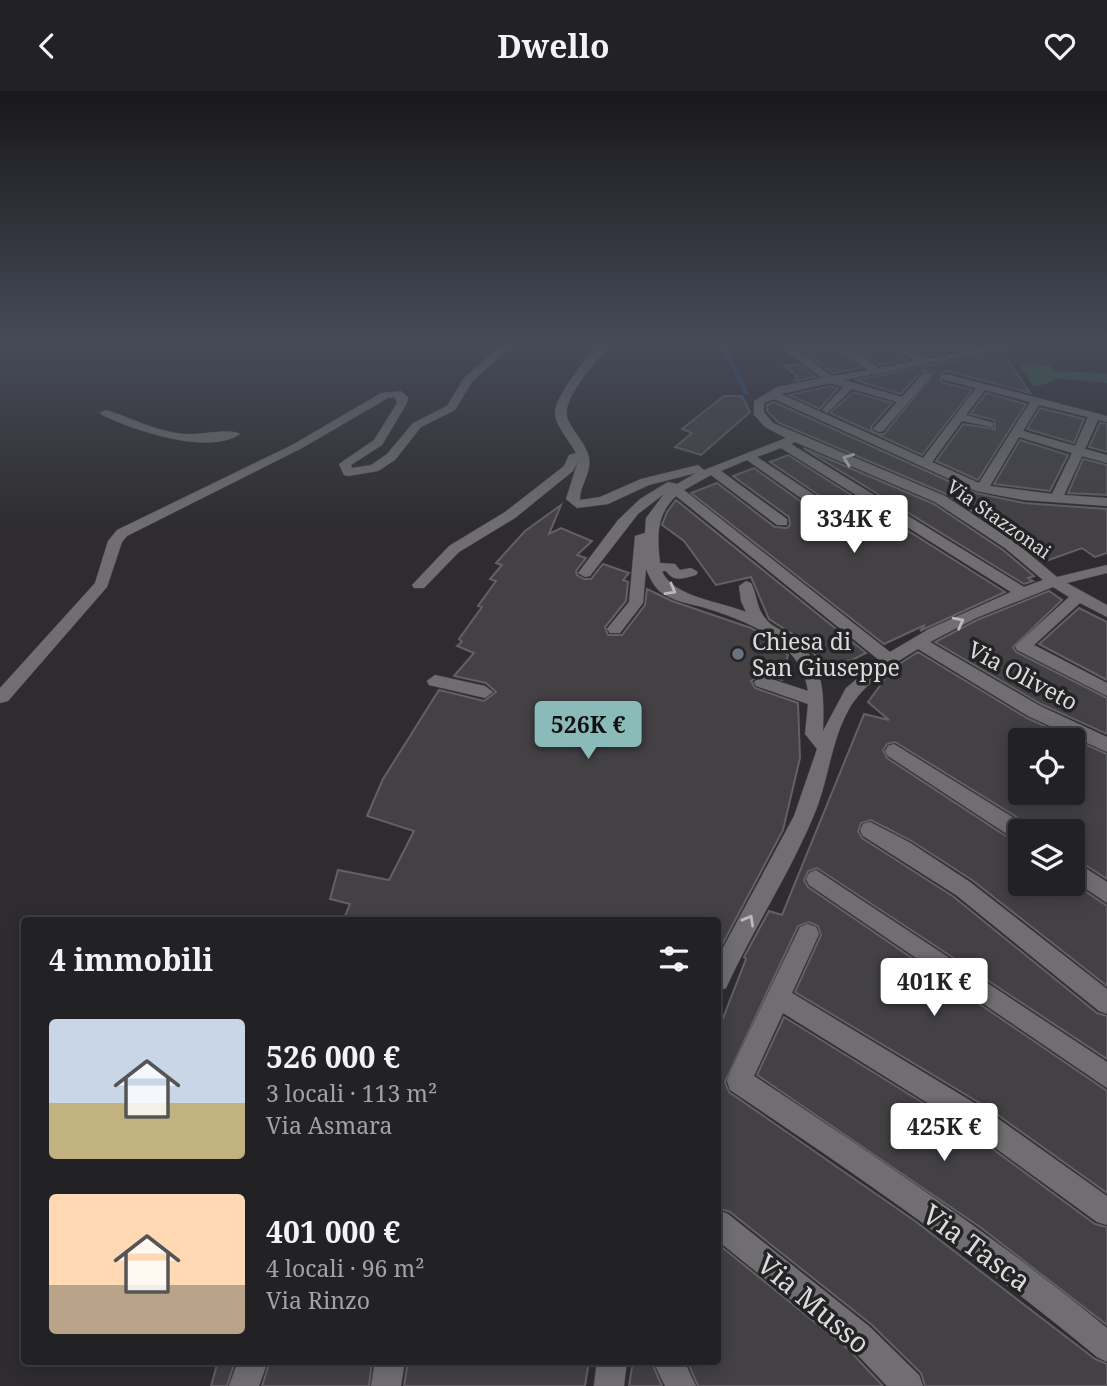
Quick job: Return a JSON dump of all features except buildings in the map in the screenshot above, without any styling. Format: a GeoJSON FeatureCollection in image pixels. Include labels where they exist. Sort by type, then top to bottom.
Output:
{"type":"FeatureCollection","features":[{"type":"Feature","properties":{"kind":"street"},"geometry":{"type":"LineString","coordinates":[[2,697],[102,584],[115,541],[122,533],[298,446],[365,406]]}},
{"type":"Feature","properties":{"kind":"street"},"geometry":{"type":"LineString","coordinates":[[400,406],[374,447],[353,456],[345,464],[348,472],[374,468],[391,457],[417,425],[452,406]]}},
{"type":"Feature","properties":{"kind":"street"},"geometry":{"type":"LineString","coordinates":[[561,406],[561,417],[583,455],[584,470],[572,499],[577,504],[603,501],[645,482],[700,468],[712,470],[782,522]]}},
{"type":"Feature","properties":{"kind":"street","name":"Via Stazzonai"},"geometry":{"type":"LineString","coordinates":[[759,406],[758,413],[789,441],[889,476],[940,499],[1010,545],[1053,580],[1107,612]]}},
{"type":"Feature","properties":{"kind":"street"},"geometry":{"type":"LineString","coordinates":[[799,406],[982,488],[1056,499],[1107,502]]}},
{"type":"Feature","properties":{"kind":"street"},"geometry":{"type":"LineString","coordinates":[[827,410],[830,406]]}},
{"type":"Feature","properties":{"kind":"street"},"geometry":{"type":"LineString","coordinates":[[880,429],[900,406]]}},
{"type":"Feature","properties":{"kind":"street"},"geometry":{"type":"LineString","coordinates":[[889,476],[920,462],[968,406]]}},
{"type":"Feature","properties":{"kind":"street"},"geometry":{"type":"LineString","coordinates":[[982,488],[1033,406]]}},
{"type":"Feature","properties":{"kind":"street"},"geometry":{"type":"LineString","coordinates":[[1056,499],[1079,451],[1101,417],[1058,406]]}},
{"type":"Feature","properties":{"kind":"street"},"geometry":{"type":"LineString","coordinates":[[106,413],[181,440],[202,440],[234,434]]}},
{"type":"Feature","properties":{"kind":"street"},"geometry":{"type":"LineString","coordinates":[[960,417],[989,425]]}},
{"type":"Feature","properties":{"kind":"street"},"geometry":{"type":"LineString","coordinates":[[1016,433],[1107,459]]}},
{"type":"Feature","properties":{"kind":"street"},"geometry":{"type":"LineString","coordinates":[[584,573],[627,516],[658,491],[682,485],[712,470],[789,441],[1021,592]]}},
{"type":"Feature","properties":{"kind":"street"},"geometry":{"type":"LineString","coordinates":[[419,585],[454,548],[510,515],[569,468],[573,458],[583,455]]}},
{"type":"Feature","properties":{"kind":"street"},"geometry":{"type":"LineString","coordinates":[[750,457],[820,505]]}},
{"type":"Feature","properties":{"kind":"street"},"geometry":{"type":"LineString","coordinates":[[615,629],[636,603],[646,514],[682,485]]}},
{"type":"Feature","properties":{"kind":"street"},"geometry":{"type":"LineString","coordinates":[[682,485],[889,660]]}},
{"type":"Feature","properties":{"kind":"street"},"geometry":{"type":"LineString","coordinates":[[659,506],[653,519],[652,567],[659,584],[670,592],[759,622],[799,650],[815,685],[814,734],[826,748]]}},
{"type":"Feature","properties":{"kind":"street"},"geometry":{"type":"LineString","coordinates":[[652,567],[670,567],[676,575],[691,572]]}},
{"type":"Feature","properties":{"kind":"street"},"geometry":{"type":"LineString","coordinates":[[721,974],[805,814],[826,748],[850,694],[889,660],[1021,592],[1053,580],[1107,569]]}},
{"type":"Feature","properties":{"kind":"street"},"geometry":{"type":"LineString","coordinates":[[746,586],[748,601],[759,622]]}},
{"type":"Feature","properties":{"kind":"street"},"geometry":{"type":"LineString","coordinates":[[1079,596],[1023,646],[1107,690]]}},
{"type":"Feature","properties":{"kind":"street","name":"Via Oliveto"},"geometry":{"type":"LineString","coordinates":[[919,643],[1034,711],[1107,745]]}},
{"type":"Feature","properties":{"kind":"street"},"geometry":{"type":"LineString","coordinates":[[435,681],[485,692]]}},
{"type":"Feature","properties":{"kind":"street"},"geometry":{"type":"LineString","coordinates":[[762,683],[815,700]]}},
{"type":"Feature","properties":{"kind":"street"},"geometry":{"type":"LineString","coordinates":[[894,751],[1008,824]]}},
{"type":"Feature","properties":{"kind":"street"},"geometry":{"type":"LineString","coordinates":[[870,830],[907,849],[998,915],[1107,1003]]}},
{"type":"Feature","properties":{"kind":"street"},"geometry":{"type":"LineString","coordinates":[[1085,878],[1107,894]]}},
{"type":"Feature","properties":{"kind":"street"},"geometry":{"type":"LineString","coordinates":[[816,879],[1107,1076]]}},
{"type":"Feature","properties":{"kind":"street"},"geometry":{"type":"LineString","coordinates":[[808,934],[778,997],[977,1119],[1107,1212]]}},
{"type":"Feature","properties":{"kind":"street","name":"Via Tasca"},"geometry":{"type":"LineString","coordinates":[[778,997],[739,1081],[862,1162],[1069,1315],[1107,1347]]}},
{"type":"Feature","properties":{"kind":"street","name":"Via Musso"},"geometry":{"type":"LineString","coordinates":[[721,1226],[860,1337],[908,1386]]}},
{"type":"Feature","properties":{"kind":"street"},"geometry":{"type":"LineString","coordinates":[[244,1386],[252,1365]]}},
{"type":"Feature","properties":{"kind":"street"},"geometry":{"type":"LineString","coordinates":[[386,1386],[389,1365]]}},
{"type":"Feature","properties":{"kind":"street"},"geometry":{"type":"LineString","coordinates":[[609,1386],[612,1365]]}},
{"type":"Feature","properties":{"kind":"street"},"geometry":{"type":"LineString","coordinates":[[670,1365],[681,1386]]}},
{"type":"Feature","properties":{"kind":"place","name":"Chiesa di San Giuseppe"},"geometry":{"type":"Point","coordinates":[738,654]}}]}
